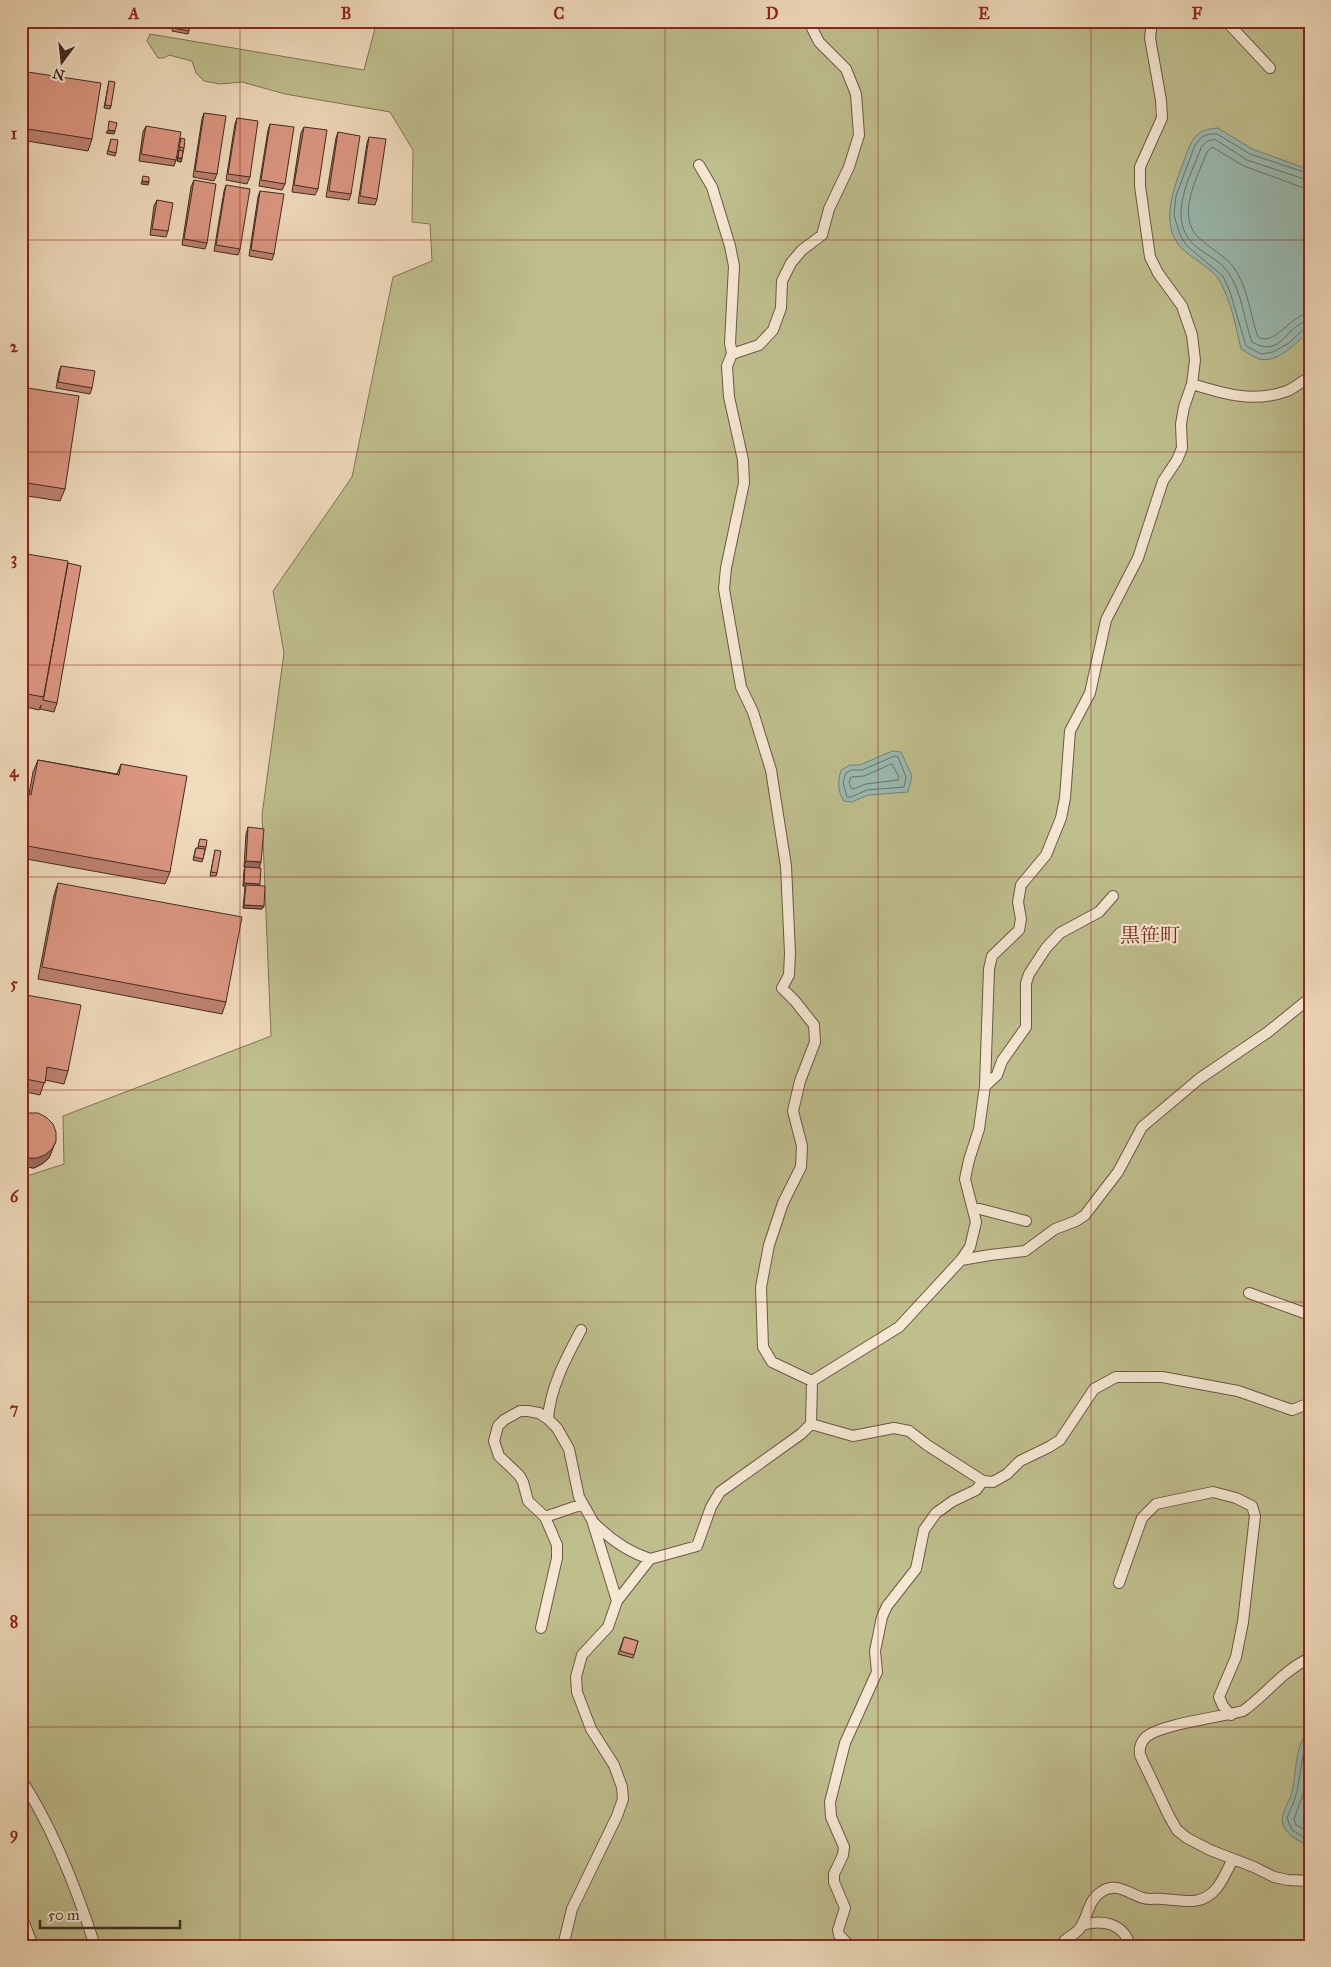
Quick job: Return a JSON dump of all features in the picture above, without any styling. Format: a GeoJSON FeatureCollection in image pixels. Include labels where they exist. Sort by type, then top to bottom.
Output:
{"type":"FeatureCollection","features":[{"type":"Feature","properties":{"kind":"lane"},"geometry":{"type":"LineString","coordinates":[[732,354],[759,345],[773,330],[781,308],[782,281],[791,263],[802,250],[822,235],[829,210],[849,167],[859,135],[856,94],[846,69],[818,42],[811,21]]}},
{"type":"Feature","properties":{"kind":"lane"},"geometry":{"type":"LineString","coordinates":[[812,1381],[899,1327],[961,1260],[970,1247],[976,1222],[965,1179],[969,1160],[980,1129],[985,1086],[988,969],[992,956],[1020,930],[1022,919],[1018,902],[1021,885],[1046,854],[1061,818],[1065,798],[1070,731],[1090,693],[1106,620],[1138,558],[1163,481],[1177,460],[1182,448],[1181,424],[1184,407],[1192,384],[1195,360],[1192,335],[1182,306],[1158,273],[1150,257],[1140,186],[1140,167],[1162,118],[1161,100],[1150,38],[1152,21]]}},
{"type":"Feature","properties":{"kind":"lane"},"geometry":{"type":"LineString","coordinates":[[1226,21],[1270,68]]}},
{"type":"Feature","properties":{"kind":"lane"},"geometry":{"type":"LineString","coordinates":[[700,165],[712,187],[730,246],[734,266],[730,343],[732,354],[727,366],[729,397],[743,460],[744,483],[726,568],[724,589],[741,687],[753,712],[772,770],[786,866],[790,953],[789,975],[782,988],[814,1025],[815,1042],[800,1080],[793,1111],[802,1146],[801,1168],[783,1203],[772,1237],[761,1287],[763,1347],[772,1362],[812,1381]]}},
{"type":"Feature","properties":{"kind":"lane"},"geometry":{"type":"LineString","coordinates":[[1192,384],[1226,395],[1249,398],[1271,396],[1288,391],[1310,377]]}},
{"type":"Feature","properties":{"kind":"lane"},"geometry":{"type":"LineString","coordinates":[[985,1086],[996,1075],[1002,1061],[1026,1027],[1026,983],[1029,974],[1046,948],[1060,934],[1099,912],[1112,896]]}},
{"type":"Feature","properties":{"kind":"lane"},"geometry":{"type":"LineString","coordinates":[[961,1260],[1025,1251],[1054,1229],[1084,1216],[1118,1172],[1142,1126],[1198,1079],[1268,1032],[1310,998]]}},
{"type":"Feature","properties":{"kind":"lane"},"geometry":{"type":"LineString","coordinates":[[972,1207],[1026,1221]]}},
{"type":"Feature","properties":{"kind":"lane"},"geometry":{"type":"LineString","coordinates":[[1249,1293],[1310,1315]]}},
{"type":"Feature","properties":{"kind":"lane"},"geometry":{"type":"LineString","coordinates":[[548,1420],[553,1392],[566,1358],[581,1330]]}},
{"type":"Feature","properties":{"kind":"lane"},"geometry":{"type":"LineString","coordinates":[[811,1424],[853,1436],[894,1428],[909,1431],[983,1480],[992,1482],[1007,1474],[1020,1460],[1060,1440],[1094,1389],[1116,1377],[1162,1377],[1238,1391],[1292,1410],[1310,1403]]}},
{"type":"Feature","properties":{"kind":"lane"},"geometry":{"type":"LineString","coordinates":[[563,1946],[572,1909],[617,1816],[623,1799],[622,1787],[614,1765],[591,1729],[577,1692],[576,1676],[582,1655],[608,1627],[617,1601],[650,1559],[697,1546],[710,1506],[720,1492],[801,1434],[811,1424],[812,1381]]}},
{"type":"Feature","properties":{"kind":"lane"},"geometry":{"type":"LineString","coordinates":[[542,1628],[557,1558],[557,1545],[545,1517],[528,1501],[523,1482],[519,1475],[499,1456],[494,1440],[498,1426],[504,1420],[520,1411],[528,1410],[539,1413],[557,1428],[569,1449],[579,1496],[592,1520],[617,1601]]}},
{"type":"Feature","properties":{"kind":"lane"},"geometry":{"type":"LineString","coordinates":[[850,1946],[839,1935],[838,1930],[844,1908],[834,1882],[834,1874],[844,1855],[844,1847],[831,1817],[830,1802],[845,1743],[877,1672],[875,1651],[882,1616],[887,1606],[916,1569],[924,1530],[936,1513],[976,1490],[983,1480]]}},
{"type":"Feature","properties":{"kind":"lane"},"geometry":{"type":"LineString","coordinates":[[1119,1583],[1142,1518],[1156,1504],[1213,1492],[1236,1498],[1252,1506],[1256,1516],[1243,1622],[1236,1657],[1219,1697],[1223,1706],[1231,1714]]}},
{"type":"Feature","properties":{"kind":"lane"},"geometry":{"type":"LineString","coordinates":[[545,1517],[583,1504]]}},
{"type":"Feature","properties":{"kind":"lane"},"geometry":{"type":"LineString","coordinates":[[592,1520],[614,1542],[650,1559]]}},
{"type":"Feature","properties":{"kind":"lane"},"geometry":{"type":"LineString","coordinates":[[1310,1658],[1283,1674],[1254,1703],[1243,1711],[1159,1729],[1145,1737],[1140,1750],[1140,1755],[1168,1816],[1177,1830],[1210,1850],[1274,1877],[1310,1881]]}},
{"type":"Feature","properties":{"kind":"lane"},"geometry":{"type":"LineString","coordinates":[[21,1779],[37,1803],[78,1898],[95,1946]]}},
{"type":"Feature","properties":{"kind":"lane"},"geometry":{"type":"LineString","coordinates":[[1061,1946],[1066,1938],[1077,1932],[1082,1926],[1088,1908],[1098,1893],[1106,1888],[1126,1889],[1143,1898],[1195,1902],[1206,1898],[1216,1889],[1233,1859]]}},
{"type":"Feature","properties":{"kind":"lane"},"geometry":{"type":"LineString","coordinates":[[21,1915],[33,1946]]}},
{"type":"Feature","properties":{"kind":"lane"},"geometry":{"type":"LineString","coordinates":[[1082,1926],[1094,1921],[1112,1924],[1123,1932],[1130,1946]]}},
{"type":"Feature","properties":{"kind":"shaded area"},"geometry":{"type":"Polygon","coordinates":[[[377,21],[1308,21],[1310,38],[1310,1946],[21,1946],[21,1178],[64,1164],[63,1116],[271,1036],[262,815],[284,653],[273,591],[352,477],[393,277],[432,261],[430,224],[412,222],[413,150],[390,112],[285,94],[242,82],[220,84],[204,81],[196,73],[192,61],[169,55],[164,58],[158,58],[147,41],[150,34],[364,70],[377,21]]]}},
{"type":"Feature","properties":{"kind":"water"},"geometry":{"type":"Polygon","coordinates":[[[882,21],[909,21],[902,26],[896,27],[882,21]]]}},
{"type":"Feature","properties":{"kind":"water"},"geometry":{"type":"Polygon","coordinates":[[[1218,128],[1252,149],[1310,170],[1310,331],[1287,351],[1266,360],[1254,357],[1241,349],[1230,305],[1219,280],[1209,269],[1187,253],[1178,243],[1172,232],[1170,208],[1190,145],[1200,133],[1205,130],[1218,128]]]}},
{"type":"Feature","properties":{"kind":"water"},"geometry":{"type":"Polygon","coordinates":[[[892,751],[901,752],[912,776],[908,792],[868,795],[852,802],[844,801],[839,786],[841,770],[850,765],[860,765],[892,751]]]}},
{"type":"Feature","properties":{"kind":"water"},"geometry":{"type":"Polygon","coordinates":[[[1310,1729],[1310,1847],[1285,1829],[1282,1817],[1291,1796],[1301,1743],[1310,1729]]]}},
{"type":"Feature","properties":{"kind":"building"},"geometry":{"type":"Polygon","coordinates":[[[174,22],[190,24],[189,31],[173,28],[174,22]]]}},
{"type":"Feature","properties":{"kind":"building"},"geometry":{"type":"Polygon","coordinates":[[[21,71],[101,83],[92,139],[21,128],[21,71]]]}},
{"type":"Feature","properties":{"kind":"building"},"geometry":{"type":"Polygon","coordinates":[[[109,81],[115,82],[111,106],[105,105],[109,81]]]}},
{"type":"Feature","properties":{"kind":"building"},"geometry":{"type":"Polygon","coordinates":[[[204,113],[226,116],[217,174],[195,171],[204,113]]]}},
{"type":"Feature","properties":{"kind":"building"},"geometry":{"type":"Polygon","coordinates":[[[237,118],[258,121],[250,177],[228,174],[237,118]]]}},
{"type":"Feature","properties":{"kind":"building"},"geometry":{"type":"Polygon","coordinates":[[[109,121],[117,123],[115,131],[108,130],[109,121]]]}},
{"type":"Feature","properties":{"kind":"building"},"geometry":{"type":"Polygon","coordinates":[[[270,124],[294,127],[285,184],[261,180],[270,124]]]}},
{"type":"Feature","properties":{"kind":"building"},"geometry":{"type":"Polygon","coordinates":[[[146,126],[181,132],[176,160],[141,154],[146,126]]]}},
{"type":"Feature","properties":{"kind":"building"},"geometry":{"type":"Polygon","coordinates":[[[304,127],[327,130],[318,189],[294,185],[304,127]]]}},
{"type":"Feature","properties":{"kind":"building"},"geometry":{"type":"Polygon","coordinates":[[[338,132],[360,136],[351,194],[329,191],[338,132]]]}},
{"type":"Feature","properties":{"kind":"building"},"geometry":{"type":"Polygon","coordinates":[[[369,137],[386,139],[377,199],[360,196],[369,137]]]}},
{"type":"Feature","properties":{"kind":"building"},"geometry":{"type":"Polygon","coordinates":[[[181,138],[185,139],[184,148],[179,147],[181,138]]]}},
{"type":"Feature","properties":{"kind":"building"},"geometry":{"type":"Polygon","coordinates":[[[111,139],[118,140],[116,153],[108,151],[111,139]]]}},
{"type":"Feature","properties":{"kind":"building"},"geometry":{"type":"Polygon","coordinates":[[[179,150],[183,151],[182,158],[178,158],[179,150]]]}},
{"type":"Feature","properties":{"kind":"building"},"geometry":{"type":"Polygon","coordinates":[[[143,176],[149,177],[149,182],[142,181],[143,176]]]}},
{"type":"Feature","properties":{"kind":"building"},"geometry":{"type":"Polygon","coordinates":[[[194,180],[216,184],[207,243],[184,239],[194,180]]]}},
{"type":"Feature","properties":{"kind":"building"},"geometry":{"type":"Polygon","coordinates":[[[226,185],[250,189],[240,249],[216,245],[226,185]]]}},
{"type":"Feature","properties":{"kind":"building"},"geometry":{"type":"Polygon","coordinates":[[[260,191],[284,194],[274,254],[251,250],[260,191]]]}},
{"type":"Feature","properties":{"kind":"building"},"geometry":{"type":"Polygon","coordinates":[[[157,200],[173,203],[168,231],[152,229],[157,200]]]}},
{"type":"Feature","properties":{"kind":"building"},"geometry":{"type":"Polygon","coordinates":[[[61,366],[95,371],[92,388],[58,382],[61,366]]]}},
{"type":"Feature","properties":{"kind":"building"},"geometry":{"type":"Polygon","coordinates":[[[21,387],[79,396],[65,489],[21,482],[21,387]]]}},
{"type":"Feature","properties":{"kind":"building"},"geometry":{"type":"Polygon","coordinates":[[[21,553],[68,561],[44,697],[21,693],[21,553]]]}},
{"type":"Feature","properties":{"kind":"building"},"geometry":{"type":"Polygon","coordinates":[[[68,563],[81,566],[57,703],[43,700],[68,563]]]}},
{"type":"Feature","properties":{"kind":"building"},"geometry":{"type":"Polygon","coordinates":[[[38,760],[119,775],[121,764],[187,776],[170,872],[22,845],[28,814],[21,812],[21,794],[31,795],[38,760]]]}},
{"type":"Feature","properties":{"kind":"building"},"geometry":{"type":"Polygon","coordinates":[[[248,827],[264,829],[261,862],[246,861],[248,827]]]}},
{"type":"Feature","properties":{"kind":"building"},"geometry":{"type":"Polygon","coordinates":[[[200,839],[207,840],[206,847],[198,846],[200,839]]]}},
{"type":"Feature","properties":{"kind":"building"},"geometry":{"type":"Polygon","coordinates":[[[196,848],[205,849],[203,859],[194,857],[196,848]]]}},
{"type":"Feature","properties":{"kind":"building"},"geometry":{"type":"Polygon","coordinates":[[[215,850],[221,851],[217,873],[211,872],[215,850]]]}},
{"type":"Feature","properties":{"kind":"building"},"geometry":{"type":"Polygon","coordinates":[[[245,867],[261,868],[260,884],[244,883],[245,867]]]}},
{"type":"Feature","properties":{"kind":"building"},"geometry":{"type":"Polygon","coordinates":[[[58,883],[242,917],[226,1002],[42,967],[58,883]]]}},
{"type":"Feature","properties":{"kind":"building"},"geometry":{"type":"Polygon","coordinates":[[[246,885],[265,886],[264,906],[244,905],[246,885]]]}},
{"type":"Feature","properties":{"kind":"building"},"geometry":{"type":"Polygon","coordinates":[[[21,994],[81,1005],[68,1071],[47,1067],[45,1083],[21,1078],[21,994]]]}},
{"type":"Feature","properties":{"kind":"building"},"geometry":{"type":"Polygon","coordinates":[[[29,1113],[38,1113],[46,1117],[53,1124],[56,1132],[56,1141],[52,1149],[45,1155],[37,1158],[28,1158],[21,1155],[21,1116],[29,1113]]]}},
{"type":"Feature","properties":{"kind":"building"},"geometry":{"type":"Polygon","coordinates":[[[624,1637],[638,1641],[634,1655],[620,1651],[624,1637]]]}},
{"type":"Feature","properties":{"kind":"district","name":"黒笹町"},"geometry":{"type":"Point","coordinates":[1150,935]}}]}
